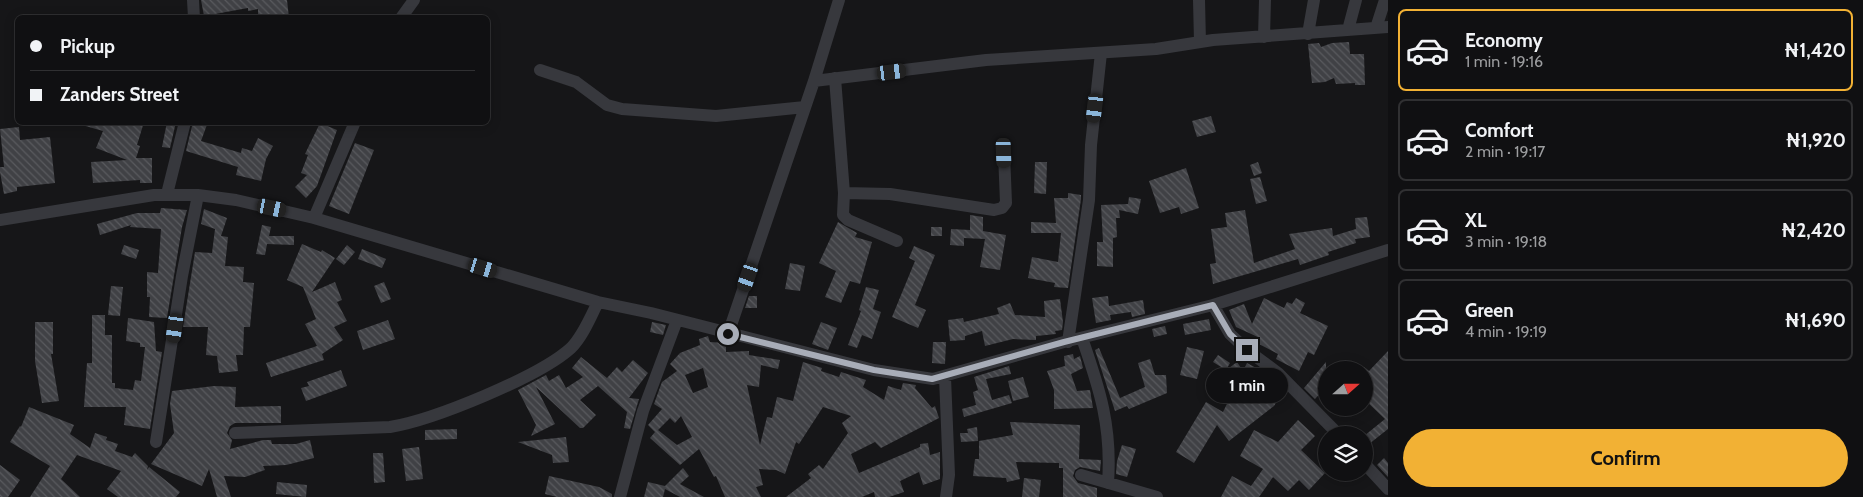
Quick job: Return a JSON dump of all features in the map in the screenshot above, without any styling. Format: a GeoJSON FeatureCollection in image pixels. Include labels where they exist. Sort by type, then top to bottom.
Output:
{"type":"FeatureCollection","features":[{"type":"Feature","properties":{"kind":"street"},"geometry":{"type":"LineString","coordinates":[[193,0],[194,15]]}},
{"type":"Feature","properties":{"kind":"street"},"geometry":{"type":"LineString","coordinates":[[404,15],[414,0]]}},
{"type":"Feature","properties":{"kind":"street"},"geometry":{"type":"LineString","coordinates":[[728,334],[814,81],[839,0]]}},
{"type":"Feature","properties":{"kind":"street"},"geometry":{"type":"LineString","coordinates":[[1199,0],[1200,42]]}},
{"type":"Feature","properties":{"kind":"street"},"geometry":{"type":"LineString","coordinates":[[1264,37],[1265,0]]}},
{"type":"Feature","properties":{"kind":"street"},"geometry":{"type":"LineString","coordinates":[[1308,34],[1314,0]]}},
{"type":"Feature","properties":{"kind":"street"},"geometry":{"type":"LineString","coordinates":[[1348,30],[1356,0]]}},
{"type":"Feature","properties":{"kind":"street"},"geometry":{"type":"LineString","coordinates":[[814,81],[986,60],[1156,49],[1200,42],[1382,28],[1385,0]]}},
{"type":"Feature","properties":{"kind":"street"},"geometry":{"type":"LineString","coordinates":[[1068,342],[1089,200],[1091,145],[1101,53]]}},
{"type":"Feature","properties":{"kind":"street"},"geometry":{"type":"LineString","coordinates":[[540,70],[576,82],[607,105],[622,109],[716,116],[805,107]]}},
{"type":"Feature","properties":{"kind":"street"},"geometry":{"type":"LineString","coordinates":[[835,78],[844,193],[843,215],[848,220],[897,241]]}},
{"type":"Feature","properties":{"kind":"street"},"geometry":{"type":"LineString","coordinates":[[166,194],[184,125]]}},
{"type":"Feature","properties":{"kind":"street"},"geometry":{"type":"LineString","coordinates":[[314,218],[354,125]]}},
{"type":"Feature","properties":{"kind":"street"},"geometry":{"type":"LineString","coordinates":[[844,193],[890,194],[994,210],[1002,208],[1006,203],[1004,153]]}},
{"type":"Feature","properties":{"kind":"street"},"geometry":{"type":"LineString","coordinates":[[0,220],[166,194],[198,195],[236,200],[314,218],[598,302],[874,370],[917,378],[945,377],[1082,338],[1213,305],[1388,250]]}},
{"type":"Feature","properties":{"kind":"street"},"geometry":{"type":"LineString","coordinates":[[156,442],[182,276],[198,195]]}},
{"type":"Feature","properties":{"kind":"street"},"geometry":{"type":"LineString","coordinates":[[236,434],[390,427],[412,423],[505,386],[556,360],[573,346],[598,302]]}},
{"type":"Feature","properties":{"kind":"street"},"geometry":{"type":"LineString","coordinates":[[1213,305],[1230,334],[1247,350],[1278,373],[1330,426]]}},
{"type":"Feature","properties":{"kind":"street"},"geometry":{"type":"LineString","coordinates":[[620,497],[643,411],[677,320]]}},
{"type":"Feature","properties":{"kind":"street"},"geometry":{"type":"LineString","coordinates":[[1082,338],[1102,398],[1110,451],[1108,483]]}},
{"type":"Feature","properties":{"kind":"street"},"geometry":{"type":"LineString","coordinates":[[945,377],[949,475],[946,497]]}},
{"type":"Feature","properties":{"kind":"street"},"geometry":{"type":"LineString","coordinates":[[1373,473],[1388,489]]}},
{"type":"Feature","properties":{"kind":"street"},"geometry":{"type":"LineString","coordinates":[[1081,475],[1157,497]]}},
{"type":"Feature","properties":{"kind":"building"},"geometry":{"type":"Polygon","coordinates":[[[201,0],[287,0],[289,15],[258,15],[258,9],[248,11],[248,8],[204,15],[201,0]]]}},
{"type":"Feature","properties":{"kind":"building"},"geometry":{"type":"Polygon","coordinates":[[[1349,42],[1350,54],[1364,54],[1365,85],[1355,85],[1355,83],[1336,84],[1334,78],[1325,82],[1312,83],[1308,44],[1319,43],[1321,47],[1332,43],[1349,42]]]}},
{"type":"Feature","properties":{"kind":"building"},"geometry":{"type":"Polygon","coordinates":[[[1211,116],[1216,132],[1197,137],[1192,121],[1211,116]]]}},
{"type":"Feature","properties":{"kind":"building"},"geometry":{"type":"Polygon","coordinates":[[[82,125],[143,125],[137,145],[140,146],[136,158],[152,158],[152,183],[140,183],[140,180],[93,183],[91,162],[127,160],[96,148],[103,131],[82,125]]]}},
{"type":"Feature","properties":{"kind":"building"},"geometry":{"type":"Polygon","coordinates":[[[166,125],[175,125],[170,148],[162,147],[166,125]]]}},
{"type":"Feature","properties":{"kind":"building"},"geometry":{"type":"Polygon","coordinates":[[[192,125],[207,125],[201,141],[241,153],[242,148],[252,151],[258,138],[273,146],[266,159],[261,181],[236,175],[238,167],[186,151],[192,125]]]}},
{"type":"Feature","properties":{"kind":"building"},"geometry":{"type":"Polygon","coordinates":[[[319,125],[325,125],[337,130],[317,186],[306,198],[295,187],[307,175],[301,173],[308,155],[305,154],[319,125]]]}},
{"type":"Feature","properties":{"kind":"building"},"geometry":{"type":"Polygon","coordinates":[[[19,127],[20,140],[50,137],[55,183],[17,187],[17,191],[4,194],[0,172],[0,167],[4,167],[0,129],[19,127]]]}},
{"type":"Feature","properties":{"kind":"building"},"geometry":{"type":"Polygon","coordinates":[[[355,143],[374,150],[349,214],[329,206],[355,143]]]}},
{"type":"Feature","properties":{"kind":"building"},"geometry":{"type":"Polygon","coordinates":[[[1035,162],[1047,162],[1046,194],[1034,193],[1035,162]]]}},
{"type":"Feature","properties":{"kind":"building"},"geometry":{"type":"Polygon","coordinates":[[[1258,162],[1262,173],[1254,176],[1250,165],[1258,162]]]}},
{"type":"Feature","properties":{"kind":"building"},"geometry":{"type":"Polygon","coordinates":[[[1186,168],[1199,208],[1181,214],[1179,207],[1160,213],[1149,181],[1186,168]]]}},
{"type":"Feature","properties":{"kind":"building"},"geometry":{"type":"Polygon","coordinates":[[[1260,177],[1267,201],[1256,204],[1250,179],[1260,177]]]}},
{"type":"Feature","properties":{"kind":"building"},"geometry":{"type":"Polygon","coordinates":[[[1068,193],[1081,195],[1081,199],[1068,288],[1054,287],[1055,283],[1028,278],[1032,257],[1058,262],[1061,233],[1031,233],[1031,222],[1056,223],[1054,198],[1068,198],[1068,193]]]}},
{"type":"Feature","properties":{"kind":"building"},"geometry":{"type":"Polygon","coordinates":[[[1129,197],[1141,199],[1138,214],[1119,210],[1120,218],[1116,218],[1117,237],[1113,238],[1113,267],[1097,266],[1097,242],[1103,242],[1101,205],[1128,204],[1129,197]]]}},
{"type":"Feature","properties":{"kind":"building"},"geometry":{"type":"Polygon","coordinates":[[[161,208],[187,210],[182,227],[167,318],[149,317],[150,297],[147,297],[147,272],[158,273],[161,229],[130,227],[131,225],[100,235],[97,224],[137,213],[160,213],[161,208]]]}},
{"type":"Feature","properties":{"kind":"building"},"geometry":{"type":"Polygon","coordinates":[[[204,209],[227,218],[221,236],[228,237],[225,266],[244,267],[243,282],[254,283],[250,327],[244,327],[243,355],[236,355],[238,371],[219,373],[217,356],[206,355],[208,327],[183,327],[195,252],[212,253],[215,229],[201,224],[204,209]]]}},
{"type":"Feature","properties":{"kind":"building"},"geometry":{"type":"Polygon","coordinates":[[[1245,210],[1254,263],[1295,249],[1289,234],[1332,228],[1333,236],[1356,229],[1355,218],[1367,217],[1370,237],[1355,239],[1356,243],[1328,252],[1329,255],[1300,265],[1298,259],[1213,284],[1210,264],[1216,263],[1211,229],[1227,227],[1225,213],[1245,210]]]}},
{"type":"Feature","properties":{"kind":"building"},"geometry":{"type":"Polygon","coordinates":[[[970,215],[983,217],[983,231],[1006,235],[1000,270],[980,267],[985,239],[964,238],[964,246],[950,245],[951,229],[970,230],[970,215]]]}},
{"type":"Feature","properties":{"kind":"building"},"geometry":{"type":"Polygon","coordinates":[[[838,222],[857,233],[855,237],[872,242],[860,284],[850,281],[841,303],[825,297],[836,271],[819,263],[838,222]]]}},
{"type":"Feature","properties":{"kind":"building"},"geometry":{"type":"Polygon","coordinates":[[[262,225],[271,227],[269,236],[294,236],[294,245],[267,244],[265,255],[256,254],[262,225]]]}},
{"type":"Feature","properties":{"kind":"building"},"geometry":{"type":"Polygon","coordinates":[[[931,227],[942,227],[942,236],[931,236],[931,227]]]}},
{"type":"Feature","properties":{"kind":"building"},"geometry":{"type":"Polygon","coordinates":[[[302,244],[321,252],[322,250],[335,258],[312,292],[335,282],[342,300],[337,302],[347,321],[334,327],[343,340],[322,354],[324,360],[271,377],[266,363],[317,346],[305,324],[316,319],[303,287],[287,280],[302,244]]]}},
{"type":"Feature","properties":{"kind":"building"},"geometry":{"type":"Polygon","coordinates":[[[124,245],[139,250],[136,259],[121,254],[124,245]]]}},
{"type":"Feature","properties":{"kind":"building"},"geometry":{"type":"Polygon","coordinates":[[[347,245],[355,252],[344,265],[336,259],[347,245]]]}},
{"type":"Feature","properties":{"kind":"building"},"geometry":{"type":"Polygon","coordinates":[[[914,246],[935,255],[915,305],[926,310],[918,328],[892,317],[915,261],[909,258],[914,246]]]}},
{"type":"Feature","properties":{"kind":"building"},"geometry":{"type":"Polygon","coordinates":[[[362,249],[386,259],[382,268],[358,259],[362,249]]]}},
{"type":"Feature","properties":{"kind":"building"},"geometry":{"type":"Polygon","coordinates":[[[790,263],[805,266],[800,291],[785,289],[790,263]]]}},
{"type":"Feature","properties":{"kind":"building"},"geometry":{"type":"Polygon","coordinates":[[[384,282],[391,299],[381,303],[374,286],[384,282]]]}},
{"type":"Feature","properties":{"kind":"building"},"geometry":{"type":"Polygon","coordinates":[[[111,286],[123,287],[120,316],[108,315],[111,286]]]}},
{"type":"Feature","properties":{"kind":"building"},"geometry":{"type":"Polygon","coordinates":[[[866,287],[879,290],[873,309],[881,312],[872,339],[862,335],[857,348],[848,345],[861,311],[859,310],[866,287]]]}},
{"type":"Feature","properties":{"kind":"building"},"geometry":{"type":"Polygon","coordinates":[[[749,296],[757,296],[757,308],[745,308],[749,296]]]}},
{"type":"Feature","properties":{"kind":"building"},"geometry":{"type":"Polygon","coordinates":[[[1108,296],[1109,306],[1143,300],[1145,314],[1132,317],[1131,312],[1110,315],[1111,320],[1096,323],[1092,298],[1108,296]]]}},
{"type":"Feature","properties":{"kind":"building"},"geometry":{"type":"Polygon","coordinates":[[[1264,298],[1284,308],[1287,302],[1292,304],[1296,298],[1305,303],[1300,313],[1328,326],[1314,355],[1308,352],[1299,371],[1276,359],[1278,354],[1257,343],[1260,338],[1236,327],[1229,310],[1244,304],[1252,324],[1264,298]]]}},
{"type":"Feature","properties":{"kind":"building"},"geometry":{"type":"Polygon","coordinates":[[[1060,299],[1063,322],[1062,330],[1055,331],[1056,334],[1036,336],[1036,340],[1013,339],[985,346],[982,331],[965,336],[965,340],[950,341],[948,320],[963,318],[964,322],[999,314],[997,308],[1010,303],[1015,315],[1045,317],[1044,301],[1060,299]]]}},
{"type":"Feature","properties":{"kind":"building"},"geometry":{"type":"Polygon","coordinates":[[[92,315],[105,315],[105,335],[112,335],[112,383],[115,383],[115,388],[133,390],[135,380],[141,381],[145,347],[140,347],[140,343],[126,341],[128,318],[154,322],[156,351],[162,352],[150,429],[124,425],[126,407],[84,407],[87,363],[92,363],[92,315]]]}},
{"type":"Feature","properties":{"kind":"building"},"geometry":{"type":"Polygon","coordinates":[[[1209,319],[1211,330],[1185,335],[1183,324],[1209,319]]]}},
{"type":"Feature","properties":{"kind":"building"},"geometry":{"type":"Polygon","coordinates":[[[388,320],[395,339],[363,350],[357,331],[388,320]]]}},
{"type":"Feature","properties":{"kind":"building"},"geometry":{"type":"Polygon","coordinates":[[[35,322],[53,322],[53,354],[51,354],[59,401],[42,403],[35,361],[35,322]]]}},
{"type":"Feature","properties":{"kind":"building"},"geometry":{"type":"Polygon","coordinates":[[[652,322],[666,325],[663,335],[650,332],[652,322]]]}},
{"type":"Feature","properties":{"kind":"building"},"geometry":{"type":"Polygon","coordinates":[[[821,322],[837,328],[828,350],[812,344],[821,322]]]}},
{"type":"Feature","properties":{"kind":"building"},"geometry":{"type":"Polygon","coordinates":[[[1165,326],[1167,334],[1154,337],[1152,329],[1165,326]]]}},
{"type":"Feature","properties":{"kind":"building"},"geometry":{"type":"Polygon","coordinates":[[[708,336],[710,342],[726,343],[726,352],[749,351],[749,355],[780,360],[778,369],[761,365],[759,387],[747,385],[760,445],[767,417],[772,418],[777,397],[793,401],[803,362],[822,368],[821,371],[839,377],[841,372],[866,380],[863,387],[884,400],[888,386],[901,390],[903,383],[916,385],[915,388],[932,408],[935,406],[939,418],[881,448],[875,442],[851,454],[859,473],[920,447],[920,444],[928,443],[930,455],[940,452],[940,479],[923,485],[919,472],[900,481],[904,492],[889,497],[875,497],[874,492],[862,497],[786,497],[811,478],[808,474],[819,465],[823,469],[848,433],[842,423],[851,416],[823,407],[799,444],[796,442],[785,474],[776,470],[759,469],[763,485],[756,487],[761,497],[725,497],[716,476],[714,477],[699,449],[680,465],[650,438],[655,432],[648,425],[662,409],[654,404],[662,382],[677,371],[670,364],[680,353],[700,345],[699,339],[708,336]],[[703,368],[685,375],[693,393],[708,387],[703,368]],[[681,416],[675,423],[670,418],[658,430],[677,445],[692,437],[681,416]]]}},
{"type":"Feature","properties":{"kind":"building"},"geometry":{"type":"Polygon","coordinates":[[[933,342],[946,342],[945,364],[932,363],[933,342]]]}},
{"type":"Feature","properties":{"kind":"building"},"geometry":{"type":"Polygon","coordinates":[[[1187,347],[1204,351],[1197,379],[1180,375],[1187,347]]]}},
{"type":"Feature","properties":{"kind":"building"},"geometry":{"type":"Polygon","coordinates":[[[1099,348],[1120,398],[1145,387],[1138,363],[1150,359],[1155,375],[1166,375],[1167,393],[1129,409],[1127,406],[1115,411],[1095,350],[1099,348]]]}},
{"type":"Feature","properties":{"kind":"building"},"geometry":{"type":"Polygon","coordinates":[[[1388,351],[1388,429],[1373,441],[1373,429],[1385,419],[1373,408],[1373,367],[1388,351]]]}},
{"type":"Feature","properties":{"kind":"building"},"geometry":{"type":"Polygon","coordinates":[[[1073,354],[1074,359],[1080,356],[1083,368],[1071,374],[1077,391],[1090,390],[1093,408],[1054,409],[1054,390],[1047,371],[1065,366],[1064,356],[1073,354]]]}},
{"type":"Feature","properties":{"kind":"building"},"geometry":{"type":"Polygon","coordinates":[[[1218,355],[1230,363],[1226,370],[1213,362],[1218,355]]]}},
{"type":"Feature","properties":{"kind":"building"},"geometry":{"type":"Polygon","coordinates":[[[581,357],[607,378],[617,367],[622,372],[633,360],[648,373],[629,398],[639,399],[630,429],[624,428],[627,412],[598,386],[580,400],[596,415],[583,428],[580,428],[536,387],[555,424],[531,436],[536,425],[518,390],[546,375],[549,381],[559,375],[566,388],[583,377],[572,368],[581,357]]]}},
{"type":"Feature","properties":{"kind":"building"},"geometry":{"type":"Polygon","coordinates":[[[1237,362],[1243,371],[1247,363],[1260,370],[1259,373],[1268,378],[1264,386],[1280,396],[1274,406],[1229,441],[1217,425],[1194,463],[1176,452],[1206,402],[1223,412],[1238,381],[1229,368],[1237,362]]]}},
{"type":"Feature","properties":{"kind":"building"},"geometry":{"type":"Polygon","coordinates":[[[1009,366],[1011,374],[986,379],[992,400],[1009,395],[1012,403],[964,417],[962,409],[976,405],[973,392],[978,390],[974,377],[1009,366]]]}},
{"type":"Feature","properties":{"kind":"building"},"geometry":{"type":"Polygon","coordinates":[[[341,370],[347,386],[306,401],[301,388],[309,386],[307,382],[341,370]]]}},
{"type":"Feature","properties":{"kind":"building"},"geometry":{"type":"Polygon","coordinates":[[[1318,371],[1318,396],[1315,399],[1304,388],[1318,371]]]}},
{"type":"Feature","properties":{"kind":"building"},"geometry":{"type":"Polygon","coordinates":[[[1023,377],[1029,397],[1013,401],[1008,381],[1023,377]]]}},
{"type":"Feature","properties":{"kind":"building"},"geometry":{"type":"Polygon","coordinates":[[[214,386],[236,387],[235,407],[281,406],[281,423],[235,423],[230,426],[227,433],[232,440],[230,449],[263,440],[271,440],[272,444],[296,444],[310,440],[314,458],[286,465],[263,466],[265,470],[245,477],[224,476],[231,497],[217,497],[209,469],[202,486],[151,464],[174,433],[170,404],[172,391],[214,386]]]}},
{"type":"Feature","properties":{"kind":"building"},"geometry":{"type":"Polygon","coordinates":[[[29,407],[74,425],[70,434],[90,448],[95,433],[107,437],[106,440],[118,444],[115,451],[132,457],[135,453],[148,466],[147,470],[149,467],[180,492],[176,497],[118,497],[107,489],[121,471],[77,455],[61,479],[80,497],[30,497],[50,466],[10,442],[21,427],[29,407]]]}},
{"type":"Feature","properties":{"kind":"building"},"geometry":{"type":"Polygon","coordinates":[[[1298,420],[1315,436],[1301,450],[1318,466],[1318,480],[1309,490],[1299,480],[1288,491],[1273,477],[1259,497],[1221,497],[1232,476],[1251,486],[1263,469],[1240,456],[1254,430],[1278,442],[1298,420]]]}},
{"type":"Feature","properties":{"kind":"building"},"geometry":{"type":"Polygon","coordinates":[[[1010,422],[1080,425],[1079,459],[1101,460],[1100,471],[1080,467],[1075,470],[1073,476],[1078,483],[1097,488],[1097,497],[1063,497],[1063,468],[1059,468],[1059,463],[1016,462],[1020,479],[1007,482],[1006,478],[973,476],[975,459],[979,459],[979,441],[1013,435],[1010,422]]]}},
{"type":"Feature","properties":{"kind":"building"},"geometry":{"type":"Polygon","coordinates":[[[977,427],[978,441],[961,442],[960,433],[968,433],[967,429],[977,427]]]}},
{"type":"Feature","properties":{"kind":"building"},"geometry":{"type":"Polygon","coordinates":[[[457,429],[457,439],[425,440],[425,430],[457,429]]]}},
{"type":"Feature","properties":{"kind":"building"},"geometry":{"type":"Polygon","coordinates":[[[566,437],[569,462],[553,463],[552,455],[518,442],[566,437]]]}},
{"type":"Feature","properties":{"kind":"building"},"geometry":{"type":"Polygon","coordinates":[[[1122,445],[1136,449],[1127,477],[1116,474],[1117,461],[1122,445]]]}},
{"type":"Feature","properties":{"kind":"building"},"geometry":{"type":"Polygon","coordinates":[[[419,447],[423,479],[406,481],[402,449],[419,447]]]}},
{"type":"Feature","properties":{"kind":"building"},"geometry":{"type":"Polygon","coordinates":[[[373,453],[383,453],[385,482],[374,483],[373,453]]]}},
{"type":"Feature","properties":{"kind":"building"},"geometry":{"type":"Polygon","coordinates":[[[1384,458],[1388,463],[1388,477],[1377,465],[1384,458]]]}},
{"type":"Feature","properties":{"kind":"building"},"geometry":{"type":"Polygon","coordinates":[[[0,465],[20,480],[8,497],[0,497],[0,465]]]}},
{"type":"Feature","properties":{"kind":"building"},"geometry":{"type":"Polygon","coordinates":[[[683,468],[689,476],[680,484],[704,497],[680,497],[665,489],[663,497],[644,497],[648,482],[665,486],[683,468]]]}},
{"type":"Feature","properties":{"kind":"building"},"geometry":{"type":"Polygon","coordinates":[[[549,476],[599,487],[612,494],[612,497],[557,497],[545,494],[549,476]]]}},
{"type":"Feature","properties":{"kind":"building"},"geometry":{"type":"Polygon","coordinates":[[[1024,478],[1041,480],[1039,497],[1022,497],[1024,478]]]}},
{"type":"Feature","properties":{"kind":"building"},"geometry":{"type":"Polygon","coordinates":[[[277,482],[307,485],[306,497],[276,494],[277,482]]]}},
{"type":"Feature","properties":{"kind":"route"},"geometry":{"type":"LineString","coordinates":[[728,334],[874,370],[932,379],[945,377],[1064,342],[1213,305],[1230,334],[1247,350]]}}]}
